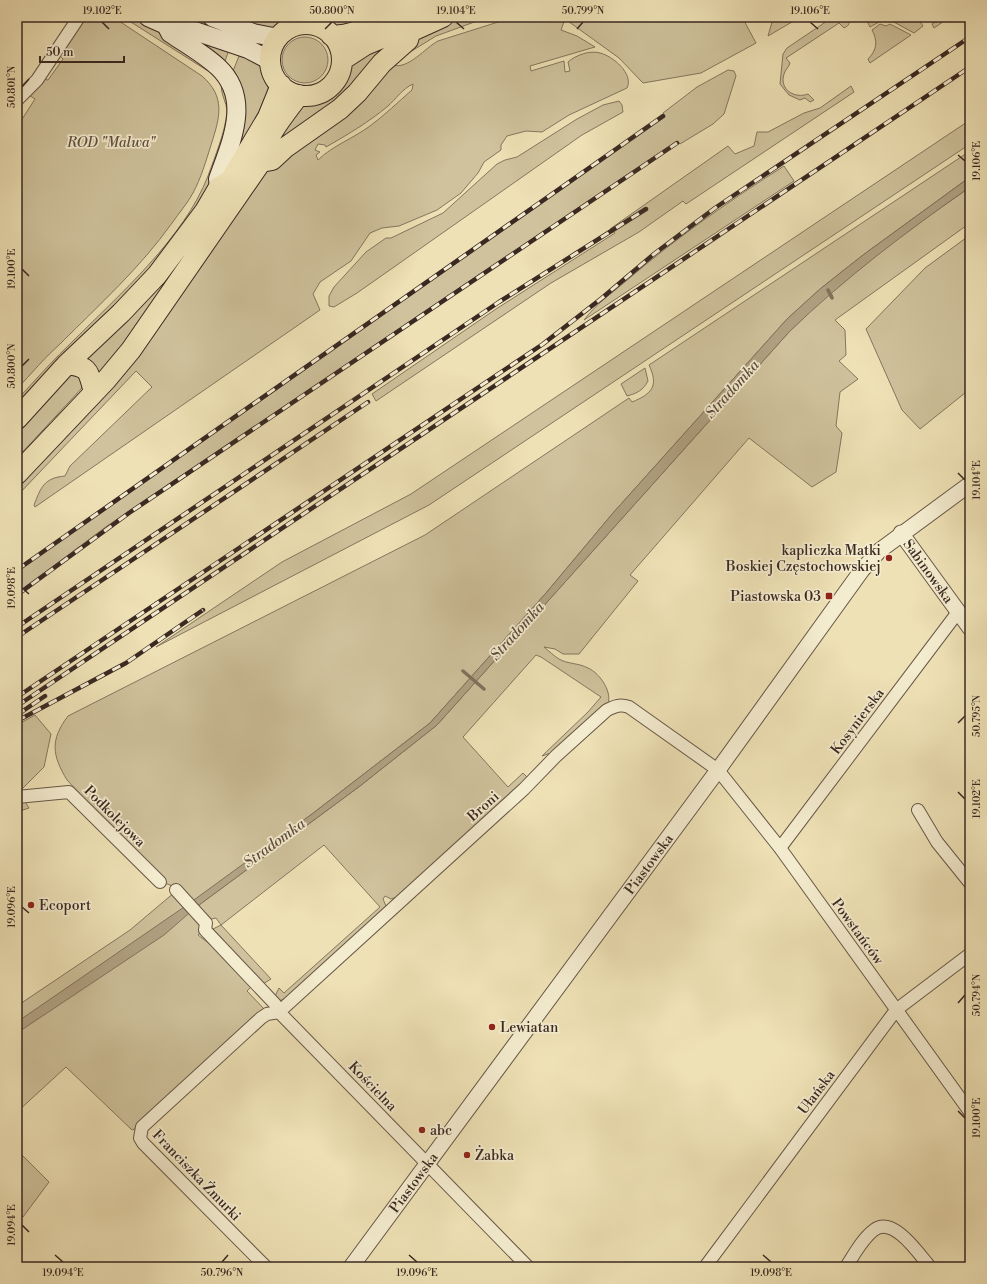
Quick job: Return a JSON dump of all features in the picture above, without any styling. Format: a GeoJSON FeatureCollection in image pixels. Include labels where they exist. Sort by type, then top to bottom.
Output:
{"type":"FeatureCollection","features":[{"type":"Feature","properties":{"kind":"main road"},"geometry":{"type":"LineString","coordinates":[[148,17],[166,26],[170,33],[218,68],[228,78],[234,90],[237,103],[237,118],[218,179],[219,187]]}},
{"type":"Feature","properties":{"kind":"main road"},"geometry":{"type":"LineString","coordinates":[[212,17],[253,33],[278,38]]}},
{"type":"Feature","properties":{"kind":"main road"},"geometry":{"type":"LineString","coordinates":[[331,35],[341,49],[342,60],[338,78],[330,87],[313,95],[299,95],[286,90],[273,74],[271,62],[272,49],[278,38],[292,27],[304,24],[316,26],[331,35],[338,36],[389,17]]}},
{"type":"Feature","properties":{"kind":"main road"},"geometry":{"type":"LineString","coordinates":[[342,60],[359,48],[401,30],[410,32],[443,17]]}},
{"type":"Feature","properties":{"kind":"main road"},"geometry":{"type":"LineString","coordinates":[[166,26],[174,24],[238,46],[271,62]]}},
{"type":"Feature","properties":{"kind":"main road"},"geometry":{"type":"LineString","coordinates":[[261,162],[272,160],[292,143],[340,110],[357,93],[382,63],[408,40],[410,32]]}},
{"type":"Feature","properties":{"kind":"main road"},"geometry":{"type":"LineString","coordinates":[[17,419],[68,364],[121,314],[157,275],[205,211],[219,187],[229,182],[262,128],[273,107],[281,85]]}},
{"type":"Feature","properties":{"kind":"main road"},"geometry":{"type":"LineString","coordinates":[[17,474],[131,350],[261,162],[262,151],[283,117],[299,95]]}},
{"type":"Feature","properties":{"kind":"main road"},"geometry":{"type":"LineString","coordinates":[[68,364],[84,367],[88,371],[94,392]]}},
{"type":"Feature","properties":{"kind":"street"},"geometry":{"type":"LineString","coordinates":[[17,100],[37,80],[80,17]]}},
{"type":"Feature","properties":{"kind":"street","name":"Piastowska"},"geometry":{"type":"LineString","coordinates":[[351,1267],[427,1162],[718,770],[862,570],[878,551],[970,484]]}},
{"type":"Feature","properties":{"kind":"street","name":"Sabinowska"},"geometry":{"type":"LineString","coordinates":[[901,533],[970,628]]}},
{"type":"Feature","properties":{"kind":"street","name":"Kosynierska"},"geometry":{"type":"LineString","coordinates":[[780,848],[958,612]]}},
{"type":"Feature","properties":{"kind":"street","name":"Broni"},"geometry":{"type":"LineString","coordinates":[[279,1012],[524,789],[556,756],[607,710],[616,706],[629,707],[718,770]]}},
{"type":"Feature","properties":{"kind":"street","name":"Powstańców"},"geometry":{"type":"LineString","coordinates":[[718,770],[780,848],[970,1112]]}},
{"type":"Feature","properties":{"kind":"street","name":"Podkolejowa"},"geometry":{"type":"LineString","coordinates":[[17,797],[69,792],[160,882]]}},
{"type":"Feature","properties":{"kind":"street"},"geometry":{"type":"LineString","coordinates":[[918,810],[937,842],[970,883]]}},
{"type":"Feature","properties":{"kind":"street","name":"Kościelna"},"geometry":{"type":"LineString","coordinates":[[176,890],[206,923],[205,930],[275,1004],[279,1012],[528,1267]]}},
{"type":"Feature","properties":{"kind":"street","name":"Ułańska"},"geometry":{"type":"LineString","coordinates":[[705,1267],[896,1010],[970,954]]}},
{"type":"Feature","properties":{"kind":"street","name":"Franciszka Żmurki"},"geometry":{"type":"LineString","coordinates":[[266,1267],[142,1143],[140,1138],[142,1127],[261,1018],[267,1014],[279,1012]]}},
{"type":"Feature","properties":{"kind":"street"},"geometry":{"type":"LineString","coordinates":[[846,1267],[873,1231],[883,1226],[890,1227],[901,1234],[930,1267]]}},
{"type":"Feature","properties":{"kind":"green space","name":"ROD \"Malwa\""},"geometry":{"type":"Polygon","coordinates":[[[84,17],[113,17],[202,76],[210,84],[218,100],[219,108],[217,125],[201,175],[193,193],[160,239],[105,300],[49,354],[17,389],[17,127],[35,99],[29,95],[43,79],[48,80],[63,59],[60,56],[84,17]]]}},
{"type":"Feature","properties":{"kind":"green space"},"geometry":{"type":"Polygon","coordinates":[[[123,17],[135,19],[159,30],[214,72],[208,71],[123,17]]]}},
{"type":"Feature","properties":{"kind":"green space"},"geometry":{"type":"Polygon","coordinates":[[[168,17],[196,17],[217,24],[213,33],[168,17]]]}},
{"type":"Feature","properties":{"kind":"green space"},"geometry":{"type":"Polygon","coordinates":[[[262,17],[371,17],[372,20],[330,27],[316,21],[304,20],[271,29],[252,25],[262,17]]]}},
{"type":"Feature","properties":{"kind":"green space"},"geometry":{"type":"Polygon","coordinates":[[[466,17],[488,17],[436,36],[410,52],[404,47],[439,27],[466,17]]]}},
{"type":"Feature","properties":{"kind":"green space"},"geometry":{"type":"Polygon","coordinates":[[[514,17],[742,17],[756,43],[701,73],[643,83],[619,58],[565,19],[561,30],[577,36],[595,47],[530,66],[531,71],[564,61],[565,72],[570,71],[568,62],[571,59],[579,55],[596,52],[611,58],[621,66],[628,77],[627,88],[569,115],[542,132],[526,131],[507,136],[501,145],[501,150],[484,162],[478,173],[461,193],[437,210],[399,226],[382,228],[370,233],[351,261],[320,282],[313,294],[320,310],[35,507],[34,505],[36,499],[44,484],[52,479],[65,476],[70,466],[152,387],[136,371],[17,496],[17,484],[260,176],[393,65],[399,66],[411,61],[438,41],[514,17]],[[413,84],[373,117],[326,147],[325,145],[318,144],[315,150],[320,152],[316,155],[318,160],[330,150],[370,126],[412,90],[413,84]]]}},
{"type":"Feature","properties":{"kind":"green space"},"geometry":{"type":"Polygon","coordinates":[[[833,17],[849,17],[849,24],[844,28],[839,23],[786,58],[790,63],[783,80],[786,89],[793,94],[808,94],[814,100],[810,102],[805,98],[800,100],[789,95],[780,84],[783,54],[787,48],[833,17]]]}},
{"type":"Feature","properties":{"kind":"green space"},"geometry":{"type":"Polygon","coordinates":[[[865,17],[879,17],[879,22],[870,27],[865,17]]]}},
{"type":"Feature","properties":{"kind":"green space"},"geometry":{"type":"Polygon","coordinates":[[[892,17],[917,17],[923,26],[914,33],[892,21],[892,17]]]}},
{"type":"Feature","properties":{"kind":"green space"},"geometry":{"type":"Polygon","coordinates":[[[942,17],[950,17],[934,28],[932,24],[942,17]]]}},
{"type":"Feature","properties":{"kind":"green space"},"geometry":{"type":"Polygon","coordinates":[[[779,19],[797,19],[768,36],[772,22],[779,19]]]}},
{"type":"Feature","properties":{"kind":"green space"},"geometry":{"type":"Polygon","coordinates":[[[880,24],[886,26],[890,24],[911,35],[870,63],[868,59],[876,45],[872,30],[880,24]]]}},
{"type":"Feature","properties":{"kind":"green space"},"geometry":{"type":"Polygon","coordinates":[[[173,27],[230,47],[224,64],[173,27]]]}},
{"type":"Feature","properties":{"kind":"green space"},"geometry":{"type":"Polygon","coordinates":[[[300,37],[310,37],[318,41],[324,47],[328,55],[328,65],[324,73],[318,79],[310,83],[300,83],[292,79],[286,73],[282,65],[282,55],[286,47],[292,41],[300,37]]]}},
{"type":"Feature","properties":{"kind":"green space"},"geometry":{"type":"Polygon","coordinates":[[[381,43],[386,53],[355,90],[271,154],[286,119],[304,104],[331,92],[339,83],[348,66],[381,43]]]}},
{"type":"Feature","properties":{"kind":"green space"},"geometry":{"type":"Polygon","coordinates":[[[241,51],[259,65],[266,75],[268,97],[237,162],[230,75],[241,51]]]}},
{"type":"Feature","properties":{"kind":"green space"},"geometry":{"type":"Polygon","coordinates":[[[728,70],[734,71],[736,76],[724,114],[713,124],[680,144],[677,141],[107,526],[17,593],[17,572],[25,566],[665,117],[663,113],[697,87],[728,70]]]}},
{"type":"Feature","properties":{"kind":"green space"},"geometry":{"type":"Polygon","coordinates":[[[222,83],[232,101],[214,181],[178,239],[17,410],[17,400],[59,354],[111,304],[149,264],[167,243],[197,199],[217,152],[226,120],[227,112],[221,86],[222,83]]]}},
{"type":"Feature","properties":{"kind":"green space"},"geometry":{"type":"Polygon","coordinates":[[[851,86],[854,92],[686,204],[683,201],[639,232],[551,283],[376,401],[372,394],[496,309],[615,233],[610,229],[728,146],[735,154],[754,146],[757,132],[768,132],[804,113],[820,108],[851,86]]]}},
{"type":"Feature","properties":{"kind":"green space"},"geometry":{"type":"Polygon","coordinates":[[[619,101],[622,105],[623,112],[582,135],[357,293],[334,307],[329,306],[329,296],[334,287],[366,252],[386,238],[391,238],[443,213],[497,164],[517,157],[577,119],[603,105],[619,101]]]}},
{"type":"Feature","properties":{"kind":"green space"},"geometry":{"type":"Polygon","coordinates":[[[970,120],[970,144],[429,505],[156,647],[282,562],[411,494],[970,120]]]}},
{"type":"Feature","properties":{"kind":"green space"},"geometry":{"type":"Polygon","coordinates":[[[970,151],[970,177],[863,255],[820,289],[787,319],[613,513],[546,593],[430,723],[312,814],[191,903],[178,888],[162,882],[67,780],[58,763],[55,748],[58,733],[68,716],[425,535],[629,398],[632,402],[644,396],[652,388],[653,384],[652,372],[649,365],[970,151]]]}},
{"type":"Feature","properties":{"kind":"green space"},"geometry":{"type":"Polygon","coordinates":[[[784,166],[794,181],[584,320],[604,299],[683,235],[723,206],[784,166]]]}},
{"type":"Feature","properties":{"kind":"green space"},"geometry":{"type":"Polygon","coordinates":[[[247,172],[154,308],[99,374],[84,360],[232,184],[247,172]]]}},
{"type":"Feature","properties":{"kind":"green space"},"geometry":{"type":"Polygon","coordinates":[[[969,188],[970,223],[835,320],[845,330],[846,355],[839,361],[858,379],[840,392],[836,426],[842,433],[836,472],[812,487],[749,438],[630,575],[638,581],[579,654],[563,654],[555,649],[544,647],[559,659],[584,666],[597,674],[605,684],[609,696],[607,706],[557,751],[542,756],[588,712],[601,697],[536,655],[463,737],[508,787],[523,773],[527,777],[522,787],[397,897],[391,899],[385,896],[383,899],[386,906],[384,909],[287,998],[279,1001],[275,996],[279,988],[284,993],[380,907],[324,845],[221,925],[216,918],[207,920],[195,908],[360,786],[437,725],[789,332],[828,294],[831,298],[833,297],[831,292],[900,236],[969,188]]]}},
{"type":"Feature","properties":{"kind":"green space"},"geometry":{"type":"Polygon","coordinates":[[[970,235],[970,389],[920,429],[902,410],[866,329],[925,268],[970,235]]]}},
{"type":"Feature","properties":{"kind":"green space"},"geometry":{"type":"Polygon","coordinates":[[[645,368],[648,381],[640,391],[627,396],[621,384],[645,368]]]}},
{"type":"Feature","properties":{"kind":"green space"},"geometry":{"type":"Polygon","coordinates":[[[77,373],[83,386],[81,389],[17,458],[17,427],[65,375],[77,373]]]}},
{"type":"Feature","properties":{"kind":"green space"},"geometry":{"type":"Polygon","coordinates":[[[35,715],[51,734],[44,767],[17,794],[17,725],[35,715]]]}},
{"type":"Feature","properties":{"kind":"green space"},"geometry":{"type":"Polygon","coordinates":[[[17,799],[24,800],[29,808],[17,812],[17,799]]]}},
{"type":"Feature","properties":{"kind":"green space"},"geometry":{"type":"Polygon","coordinates":[[[175,892],[202,921],[201,932],[198,935],[215,948],[252,986],[247,991],[266,1011],[137,1128],[132,1130],[66,1067],[17,1112],[17,1006],[130,930],[175,892]]]}},
{"type":"Feature","properties":{"kind":"green space"},"geometry":{"type":"Polygon","coordinates":[[[221,925],[271,979],[263,984],[213,929],[221,925]]]}},
{"type":"Feature","properties":{"kind":"green space"},"geometry":{"type":"Polygon","coordinates":[[[17,1150],[49,1182],[23,1217],[17,1212],[17,1150]]]}},
{"type":"Feature","properties":{"kind":"water"},"geometry":{"type":"Polygon","coordinates":[[[970,177],[970,187],[854,274],[832,292],[789,332],[437,725],[360,786],[195,908],[164,935],[17,1033],[17,1022],[187,905],[312,814],[430,723],[546,593],[613,513],[787,319],[820,289],[863,255],[970,177]]]}},
{"type":"Feature","properties":{"kind":"waterway","name":"Stradomka"},"geometry":{"type":"LineString","coordinates":[[828,290],[832,298]]}},
{"type":"Feature","properties":{"kind":"waterway","name":"Stradomka"},"geometry":{"type":"LineString","coordinates":[[463,671],[484,689]]}},
{"type":"Feature","properties":{"kind":"railway"},"geometry":{"type":"LineString","coordinates":[[17,697],[543,344],[602,298],[654,254],[715,208],[970,37]]}},
{"type":"Feature","properties":{"kind":"railway"},"geometry":{"type":"LineString","coordinates":[[17,706],[970,67]]}},
{"type":"Feature","properties":{"kind":"railway"},"geometry":{"type":"LineString","coordinates":[[17,570],[663,116]]}},
{"type":"Feature","properties":{"kind":"railway"},"geometry":{"type":"LineString","coordinates":[[17,595],[129,513],[677,143]]}},
{"type":"Feature","properties":{"kind":"railway"},"geometry":{"type":"LineString","coordinates":[[17,627],[499,302],[646,209]]}},
{"type":"Feature","properties":{"kind":"railway"},"geometry":{"type":"LineString","coordinates":[[17,637],[368,402]]}},
{"type":"Feature","properties":{"kind":"railway"},"geometry":{"type":"LineString","coordinates":[[17,721],[126,663],[203,610]]}},
{"type":"Feature","properties":{"kind":"railway"},"geometry":{"type":"LineString","coordinates":[[17,715],[45,696]]}},
{"type":"Feature","properties":{"kind":"place","name":"kapliczka Matki Boskiej Częstochowskiej"},"geometry":{"type":"Point","coordinates":[889,558]}},
{"type":"Feature","properties":{"kind":"place","name":"Piastowska 03"},"geometry":{"type":"Point","coordinates":[829,596]}},
{"type":"Feature","properties":{"kind":"place","name":"Ecoport"},"geometry":{"type":"Point","coordinates":[31,905]}},
{"type":"Feature","properties":{"kind":"place","name":"Lewiatan"},"geometry":{"type":"Point","coordinates":[492,1027]}},
{"type":"Feature","properties":{"kind":"place","name":"abc"},"geometry":{"type":"Point","coordinates":[422,1130]}},
{"type":"Feature","properties":{"kind":"place","name":"Żabka"},"geometry":{"type":"Point","coordinates":[467,1155]}}]}
